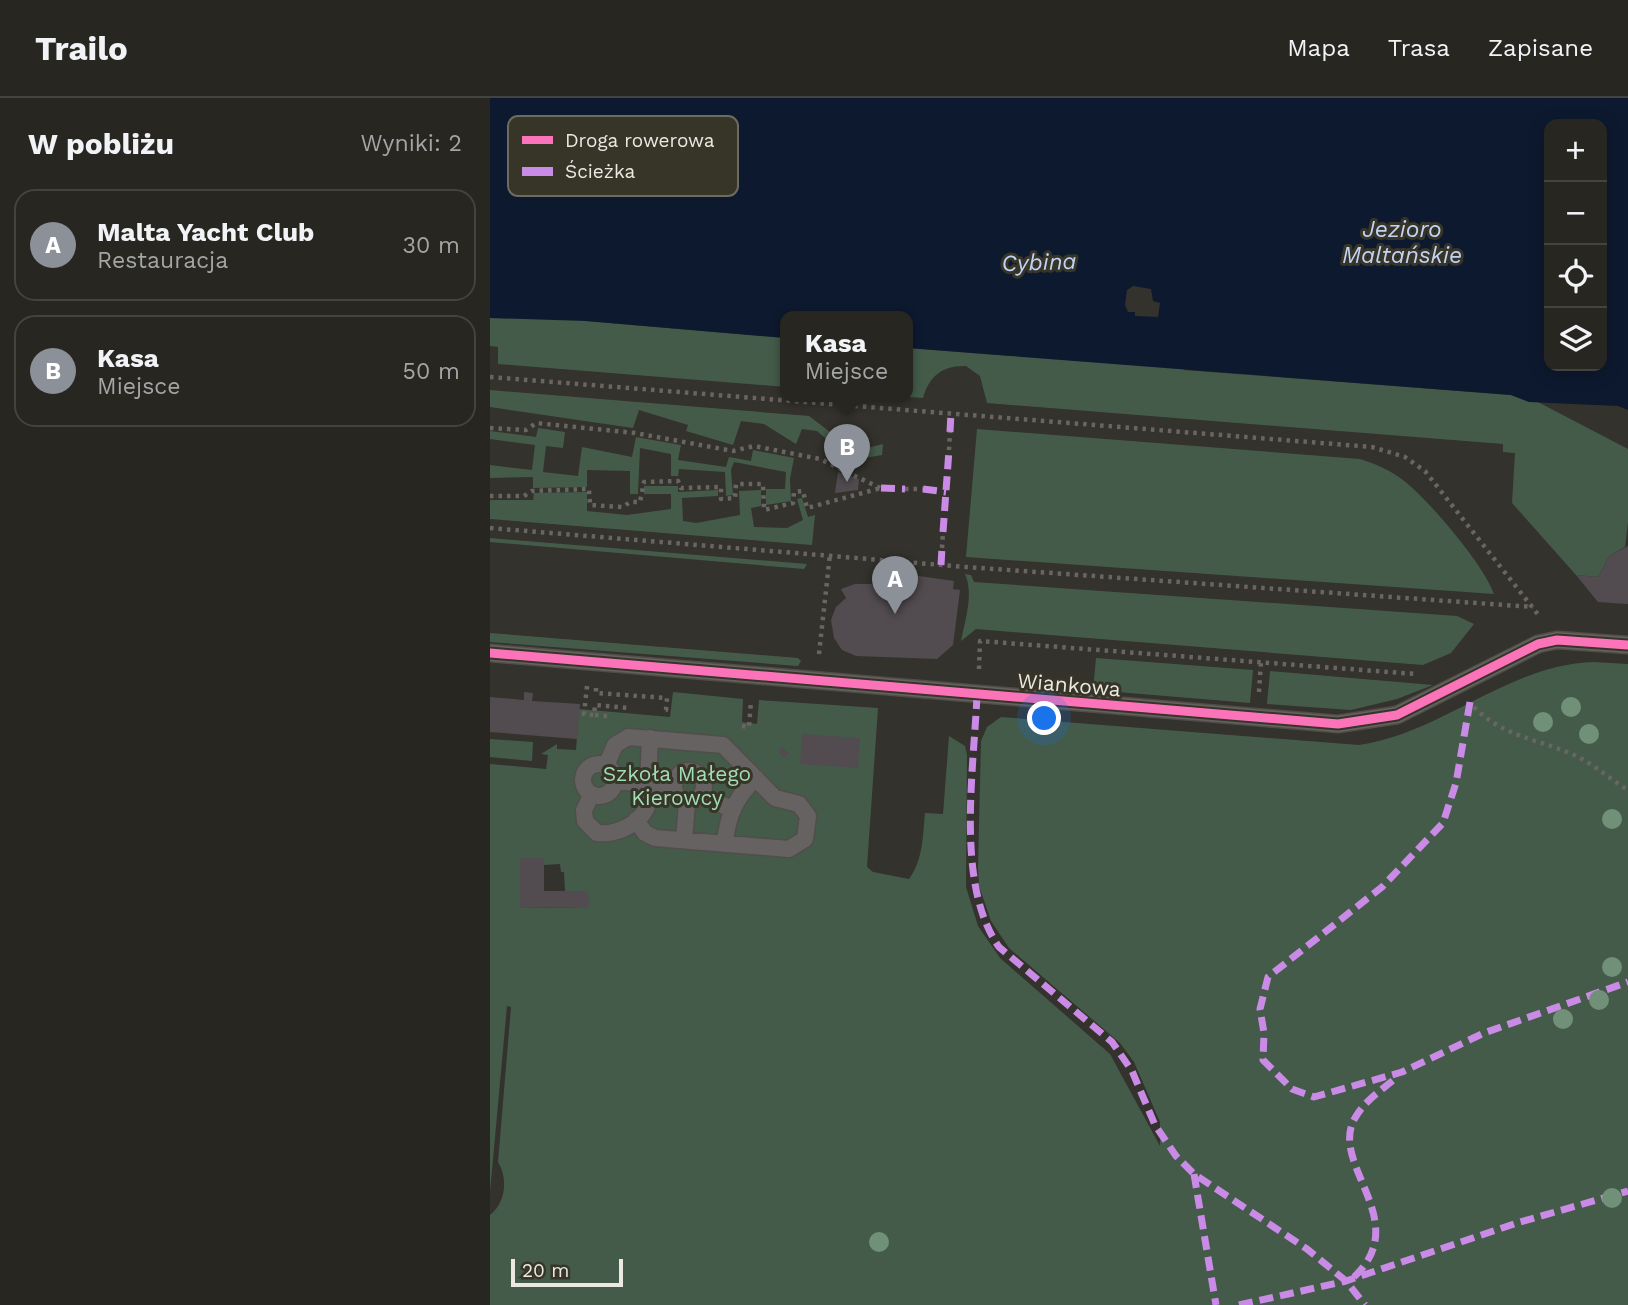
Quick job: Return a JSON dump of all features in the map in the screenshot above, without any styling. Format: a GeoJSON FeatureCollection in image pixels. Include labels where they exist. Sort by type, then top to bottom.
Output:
{"type":"FeatureCollection","features":[{"type":"Feature","properties":{"kind":"lane","name":"Wiankowa"},"geometry":{"type":"LineString","coordinates":[[490,653],[1338,724],[1397,715],[1510,656],[1548,642],[1558,640],[1628,645]]}},
{"type":"Feature","properties":{"kind":"lane"},"geometry":{"type":"LineString","coordinates":[[606,766],[615,745],[623,738],[723,745],[775,798],[793,802],[805,809],[808,820],[805,838],[789,849],[649,835],[636,820]]}},
{"type":"Feature","properties":{"kind":"lane"},"geometry":{"type":"LineString","coordinates":[[592,794],[584,815],[592,830],[611,834],[636,820],[647,807],[650,738]]}},
{"type":"Feature","properties":{"kind":"lane"},"geometry":{"type":"LineString","coordinates":[[690,771],[691,741]]}},
{"type":"Feature","properties":{"kind":"lane"},"geometry":{"type":"LineString","coordinates":[[606,766],[595,765],[586,771],[584,786],[592,794],[607,794],[614,781]]}},
{"type":"Feature","properties":{"kind":"lane"},"geometry":{"type":"LineString","coordinates":[[606,766],[614,781]]}},
{"type":"Feature","properties":{"kind":"lane"},"geometry":{"type":"LineString","coordinates":[[684,840],[694,799],[704,783],[696,773],[690,771],[676,777],[673,786],[677,797],[694,799],[733,810]]}},
{"type":"Feature","properties":{"kind":"lane"},"geometry":{"type":"LineString","coordinates":[[725,844],[726,826],[741,792],[756,778]]}},
{"type":"Feature","properties":{"kind":"lane"},"geometry":{"type":"LineString","coordinates":[[614,781],[673,786]]}},
{"type":"Feature","properties":{"kind":"path"},"geometry":{"type":"LineString","coordinates":[[490,377],[780,400]]}},
{"type":"Feature","properties":{"kind":"path"},"geometry":{"type":"LineString","coordinates":[[490,528],[966,567],[1532,607],[1425,471],[1405,457],[1372,447],[805,402]]}},
{"type":"Feature","properties":{"kind":"path"},"geometry":{"type":"LineString","coordinates":[[490,428],[526,430],[536,424],[635,433],[733,451],[754,446],[820,459],[881,488],[807,508],[803,491],[794,492],[793,503],[764,510],[763,484],[736,484],[735,498],[721,499],[721,487],[681,488],[678,481],[644,482],[641,485],[640,502],[630,502],[623,507],[590,505],[589,489],[532,491],[524,496],[490,496]]}},
{"type":"Feature","properties":{"kind":"path"},"geometry":{"type":"LineString","coordinates":[[949,450],[950,432]]}},
{"type":"Feature","properties":{"kind":"path"},"geometry":{"type":"LineString","coordinates":[[905,489],[923,489]]}},
{"type":"Feature","properties":{"kind":"path"},"geometry":{"type":"LineString","coordinates":[[942,548],[943,532]]}},
{"type":"Feature","properties":{"kind":"path"},"geometry":{"type":"LineString","coordinates":[[816,681],[830,554]]}},
{"type":"Feature","properties":{"kind":"path"},"geometry":{"type":"LineString","coordinates":[[977,695],[980,641],[1436,675],[1457,685],[1485,719],[1518,737],[1572,754],[1628,790]]}},
{"type":"Feature","properties":{"kind":"path"},"geometry":{"type":"LineString","coordinates":[[587,686],[584,714],[594,715]]}},
{"type":"Feature","properties":{"kind":"path"},"geometry":{"type":"LineString","coordinates":[[750,723],[751,700]]}},
{"type":"Feature","properties":{"kind":"green space"},"geometry":{"type":"Polygon","coordinates":[[[490,295],[586,321],[780,337],[780,387],[498,364],[498,347],[490,346],[490,295]]]}},
{"type":"Feature","properties":{"kind":"green space"},"geometry":{"type":"Polygon","coordinates":[[[913,348],[1010,356],[1178,358],[1184,370],[1511,395],[1529,402],[1536,401],[1628,449],[1628,522],[1625,547],[1609,556],[1598,577],[1576,575],[1512,503],[1515,453],[1503,452],[1503,444],[987,403],[980,376],[966,366],[950,367],[938,373],[923,398],[913,397],[913,348]]]}},
{"type":"Feature","properties":{"kind":"green space"},"geometry":{"type":"Polygon","coordinates":[[[490,390],[809,416],[855,451],[883,444],[882,455],[865,458],[852,469],[842,464],[847,457],[817,431],[802,429],[796,444],[764,424],[741,421],[733,445],[686,431],[688,425],[639,410],[633,428],[490,407],[490,390]]]}},
{"type":"Feature","properties":{"kind":"green space"},"geometry":{"type":"Polygon","coordinates":[[[538,428],[565,432],[563,448],[546,446],[543,472],[578,476],[582,447],[632,457],[636,437],[681,445],[678,460],[726,467],[729,457],[751,461],[753,450],[794,458],[790,479],[791,501],[766,505],[766,489],[785,489],[786,472],[734,462],[731,470],[733,495],[726,496],[725,472],[679,469],[678,476],[671,476],[671,454],[640,448],[638,494],[630,494],[630,471],[587,470],[587,487],[533,488],[533,477],[490,478],[490,465],[532,470],[535,445],[490,439],[490,431],[536,437],[538,428]]]}},
{"type":"Feature","properties":{"kind":"green space"},"geometry":{"type":"Polygon","coordinates":[[[977,429],[1360,459],[1398,476],[1414,489],[1467,550],[1494,594],[966,557],[977,429]]]}},
{"type":"Feature","properties":{"kind":"green space"},"geometry":{"type":"Polygon","coordinates":[[[644,486],[678,486],[678,492],[718,490],[718,496],[682,498],[683,521],[696,523],[740,515],[739,491],[761,490],[761,506],[751,508],[754,527],[787,528],[803,520],[797,499],[802,498],[808,517],[815,515],[812,545],[490,519],[490,500],[533,500],[534,493],[587,492],[587,511],[627,515],[671,509],[671,494],[644,494],[644,486]]]}},
{"type":"Feature","properties":{"kind":"green space"},"geometry":{"type":"Polygon","coordinates":[[[490,538],[807,564],[804,569],[490,542],[490,538]]]}},
{"type":"Feature","properties":{"kind":"green space"},"geometry":{"type":"Polygon","coordinates":[[[965,574],[971,575],[974,582],[1457,616],[1474,624],[1451,653],[1423,665],[976,629],[961,641],[969,598],[965,574]]]}},
{"type":"Feature","properties":{"kind":"green space"},"geometry":{"type":"Polygon","coordinates":[[[490,633],[798,658],[801,661],[798,666],[490,642],[490,633]]]}},
{"type":"Feature","properties":{"kind":"green space"},"geometry":{"type":"Polygon","coordinates":[[[1096,658],[1253,670],[1250,703],[1093,690],[1096,658]]]}},
{"type":"Feature","properties":{"kind":"green space","name":"Szkoła Małego Kierowcy"},"geometry":{"type":"Polygon","coordinates":[[[1594,662],[1628,664],[1628,1305],[490,1305],[490,1215],[499,1204],[504,1190],[503,1175],[498,1162],[511,1007],[507,1006],[490,1192],[490,764],[546,769],[548,755],[541,754],[557,744],[557,749],[576,750],[579,709],[670,717],[673,692],[743,699],[742,722],[757,724],[759,700],[878,708],[867,867],[873,872],[909,879],[920,856],[925,813],[943,814],[949,736],[965,746],[966,887],[978,926],[1000,958],[1110,1054],[1160,1146],[1160,1122],[1134,1062],[1120,1043],[1009,948],[991,921],[979,886],[978,867],[981,741],[987,727],[1001,717],[1359,745],[1420,727],[1504,686],[1532,674],[1562,666],[1594,662]],[[520,858],[520,908],[588,907],[588,891],[565,891],[564,872],[561,872],[560,864],[544,865],[543,858],[520,858]]]}},
{"type":"Feature","properties":{"kind":"green space"},"geometry":{"type":"Polygon","coordinates":[[[1270,671],[1433,685],[1397,699],[1351,710],[1267,704],[1270,671]]]}},
{"type":"Feature","properties":{"kind":"green space"},"geometry":{"type":"Polygon","coordinates":[[[490,739],[533,742],[532,761],[490,757],[490,739]]]}},
{"type":"Feature","properties":{"kind":"water","name":"Jezioro Maltańskie"},"geometry":{"type":"Polygon","coordinates":[[[490,98],[1628,98],[1628,410],[1618,406],[1529,402],[1511,395],[913,348],[913,311],[780,311],[780,337],[586,321],[490,318],[490,98]],[[1133,286],[1127,290],[1125,305],[1128,312],[1135,312],[1135,316],[1158,317],[1160,303],[1153,301],[1151,289],[1133,286]]]}},
{"type":"Feature","properties":{"kind":"building"},"geometry":{"type":"Polygon","coordinates":[[[838,472],[859,479],[858,490],[835,493],[838,472]]]}},
{"type":"Feature","properties":{"kind":"building"},"geometry":{"type":"Polygon","coordinates":[[[1628,546],[1628,604],[1598,602],[1576,575],[1598,577],[1609,556],[1628,546]]]}},
{"type":"Feature","properties":{"kind":"building"},"geometry":{"type":"Polygon","coordinates":[[[898,573],[954,581],[953,589],[960,590],[953,645],[937,659],[856,656],[842,650],[834,638],[831,620],[836,607],[846,598],[841,589],[855,584],[872,584],[880,590],[898,573]]]}},
{"type":"Feature","properties":{"kind":"building"},"geometry":{"type":"Polygon","coordinates":[[[524,692],[533,693],[532,701],[580,704],[577,739],[490,732],[490,697],[524,700],[524,692]]]}},
{"type":"Feature","properties":{"kind":"building"},"geometry":{"type":"Polygon","coordinates":[[[802,734],[860,738],[858,768],[800,764],[802,734]]]}},
{"type":"Feature","properties":{"kind":"building"},"geometry":{"type":"Polygon","coordinates":[[[782,747],[789,753],[784,758],[778,751],[782,747]]]}},
{"type":"Feature","properties":{"kind":"building"},"geometry":{"type":"Polygon","coordinates":[[[520,858],[544,858],[544,891],[588,891],[589,907],[520,908],[520,858]]]}},
{"type":"Feature","properties":{"kind":"marked path"},"geometry":{"type":"LineString","coordinates":[[950,432],[951,413]]}},
{"type":"Feature","properties":{"kind":"marked path"},"geometry":{"type":"LineString","coordinates":[[943,532],[949,450]]}},
{"type":"Feature","properties":{"kind":"marked path"},"geometry":{"type":"LineString","coordinates":[[881,488],[905,489]]}},
{"type":"Feature","properties":{"kind":"marked path"},"geometry":{"type":"LineString","coordinates":[[923,489],[946,492]]}},
{"type":"Feature","properties":{"kind":"marked path"},"geometry":{"type":"LineString","coordinates":[[941,565],[942,548]]}},
{"type":"Feature","properties":{"kind":"marked path"},"geometry":{"type":"LineString","coordinates":[[977,695],[971,791],[972,860],[985,921],[999,947],[1112,1042],[1132,1071],[1155,1125],[1176,1156],[1194,1174],[1307,1249],[1346,1281],[1365,1305]]}},
{"type":"Feature","properties":{"kind":"marked path"},"geometry":{"type":"LineString","coordinates":[[1470,702],[1456,783],[1443,823],[1382,887],[1268,977],[1260,1009],[1264,1033],[1263,1060],[1292,1089],[1314,1097],[1402,1072],[1484,1033],[1628,982]]}},
{"type":"Feature","properties":{"kind":"marked path"},"geometry":{"type":"LineString","coordinates":[[1354,1277],[1370,1256],[1376,1235],[1374,1214],[1352,1154],[1350,1136],[1355,1118],[1364,1106],[1397,1077]]}},
{"type":"Feature","properties":{"kind":"marked path"},"geometry":{"type":"LineString","coordinates":[[1194,1174],[1216,1305]]}},
{"type":"Feature","properties":{"kind":"marked path"},"geometry":{"type":"LineString","coordinates":[[1239,1305],[1346,1281],[1517,1223],[1628,1191]]}},
{"type":"Feature","properties":{"kind":"cycle path"},"geometry":{"type":"LineString","coordinates":[[490,653],[1338,724],[1397,715],[1538,644],[1557,640],[1628,645]]}},
{"type":"Feature","properties":{"kind":"place","name":"Kasa"},"geometry":{"type":"Point","coordinates":[847,482]}},
{"type":"Feature","properties":{"kind":"place","name":"Malta Yacht Club"},"geometry":{"type":"Point","coordinates":[895,614]}},
{"type":"Feature","properties":{"kind":"water label","name":"Cybina"},"geometry":{"type":"Point","coordinates":[1039,262]}}]}
